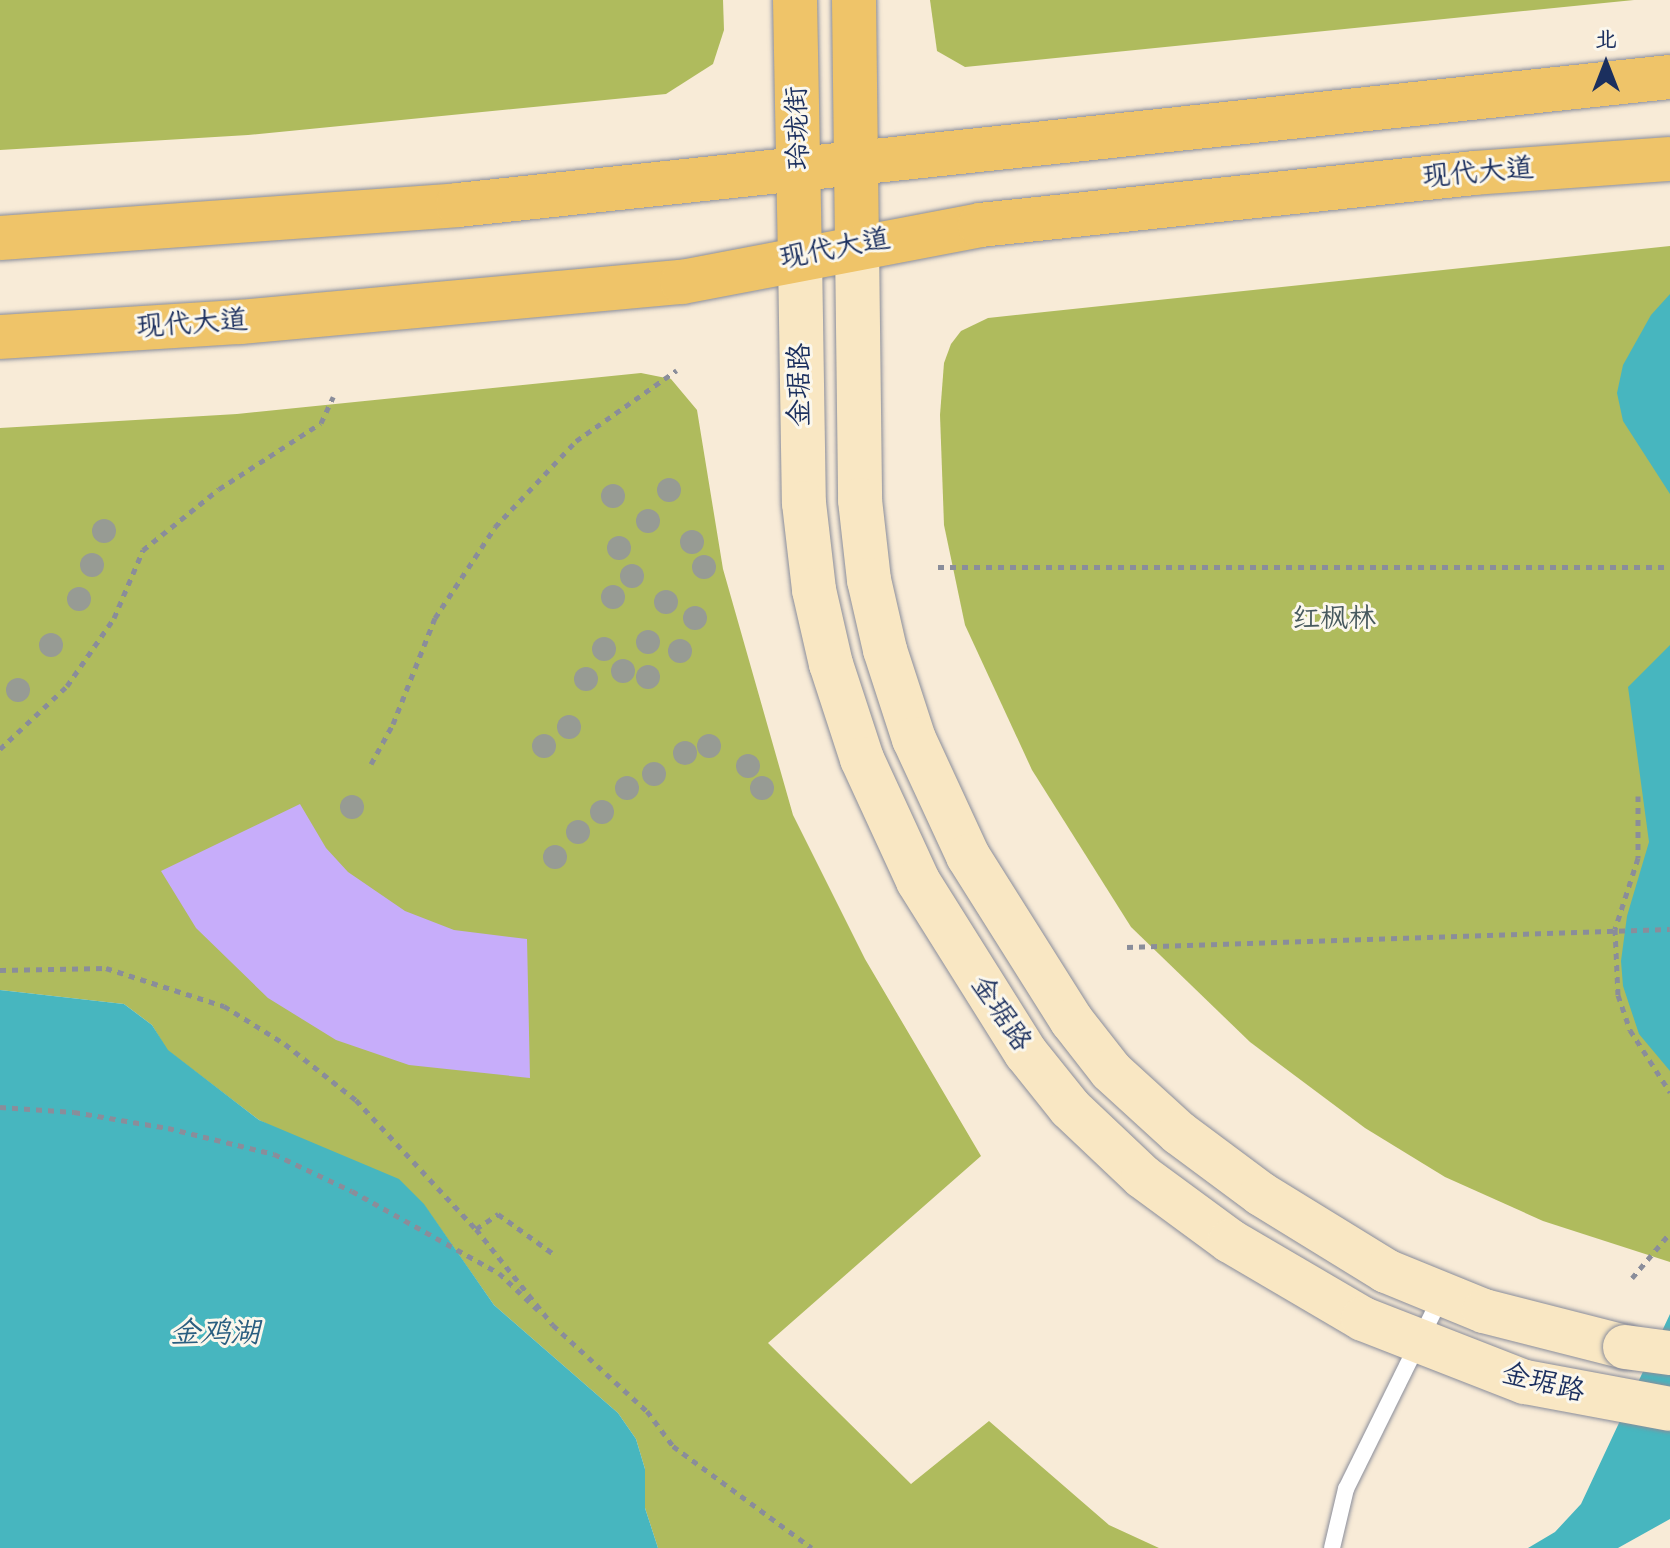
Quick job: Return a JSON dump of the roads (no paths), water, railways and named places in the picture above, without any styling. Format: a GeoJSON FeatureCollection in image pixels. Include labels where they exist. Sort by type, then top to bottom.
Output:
{"type":"FeatureCollection","features":[{"type":"Feature","properties":{"kind":"main road","name":"玲珑街"},"geometry":{"type":"LineString","coordinates":[[795,0],[800,256]]}},
{"type":"Feature","properties":{"kind":"main road","name":"玲珑街"},"geometry":{"type":"LineString","coordinates":[[854,0],[857,245]]}},
{"type":"Feature","properties":{"kind":"main road"},"geometry":{"type":"LineString","coordinates":[[0,238],[442,206],[1670,77]]}},
{"type":"Feature","properties":{"kind":"main road","name":"现代大道"},"geometry":{"type":"LineString","coordinates":[[0,337],[240,322],[682,282],[857,245],[980,225],[1441,176],[1670,159]]}},
{"type":"Feature","properties":{"kind":"main road","name":"金琚路"},"geometry":{"type":"LineString","coordinates":[[857,245],[857,442],[874,606],[914,739],[987,892],[1072,1021],[1147,1106],[1300,1219],[1386,1271],[1541,1329],[1670,1353]]}},
{"type":"Feature","properties":{"kind":"main road","name":"金琚路"},"geometry":{"type":"LineString","coordinates":[[800,256],[801,444],[807,539],[823,631],[862,759],[939,920],[1026,1053],[1098,1137],[1230,1241],[1363,1319],[1419,1344],[1525,1382],[1622,1403],[1670,1409]]}},
{"type":"Feature","properties":{"kind":"lane"},"geometry":{"type":"LineString","coordinates":[[1332,1548],[1346,1489],[1442,1294]]}},
{"type":"Feature","properties":{"kind":"water"},"geometry":{"type":"Polygon","coordinates":[[[1670,294],[1670,494],[1623,421],[1617,393],[1623,365],[1651,315],[1670,294]]]}},
{"type":"Feature","properties":{"kind":"water"},"geometry":{"type":"Polygon","coordinates":[[[1670,645],[1670,1071],[1639,1034],[1623,986],[1621,961],[1627,916],[1649,842],[1628,687],[1670,645]]]}},
{"type":"Feature","properties":{"kind":"water","name":"金鸡湖"},"geometry":{"type":"Polygon","coordinates":[[[0,990],[124,1004],[152,1025],[168,1050],[259,1120],[399,1179],[424,1204],[494,1305],[618,1413],[636,1439],[645,1469],[645,1508],[658,1548],[0,1548],[0,990]]]}},
{"type":"Feature","properties":{"kind":"water"},"geometry":{"type":"Polygon","coordinates":[[[1670,1314],[1670,1519],[1618,1548],[1528,1548],[1555,1532],[1581,1504],[1670,1314]]]}},
{"type":"Feature","properties":{"kind":"park label","name":"红枫林"},"geometry":{"type":"Point","coordinates":[1334,620]}}]}
